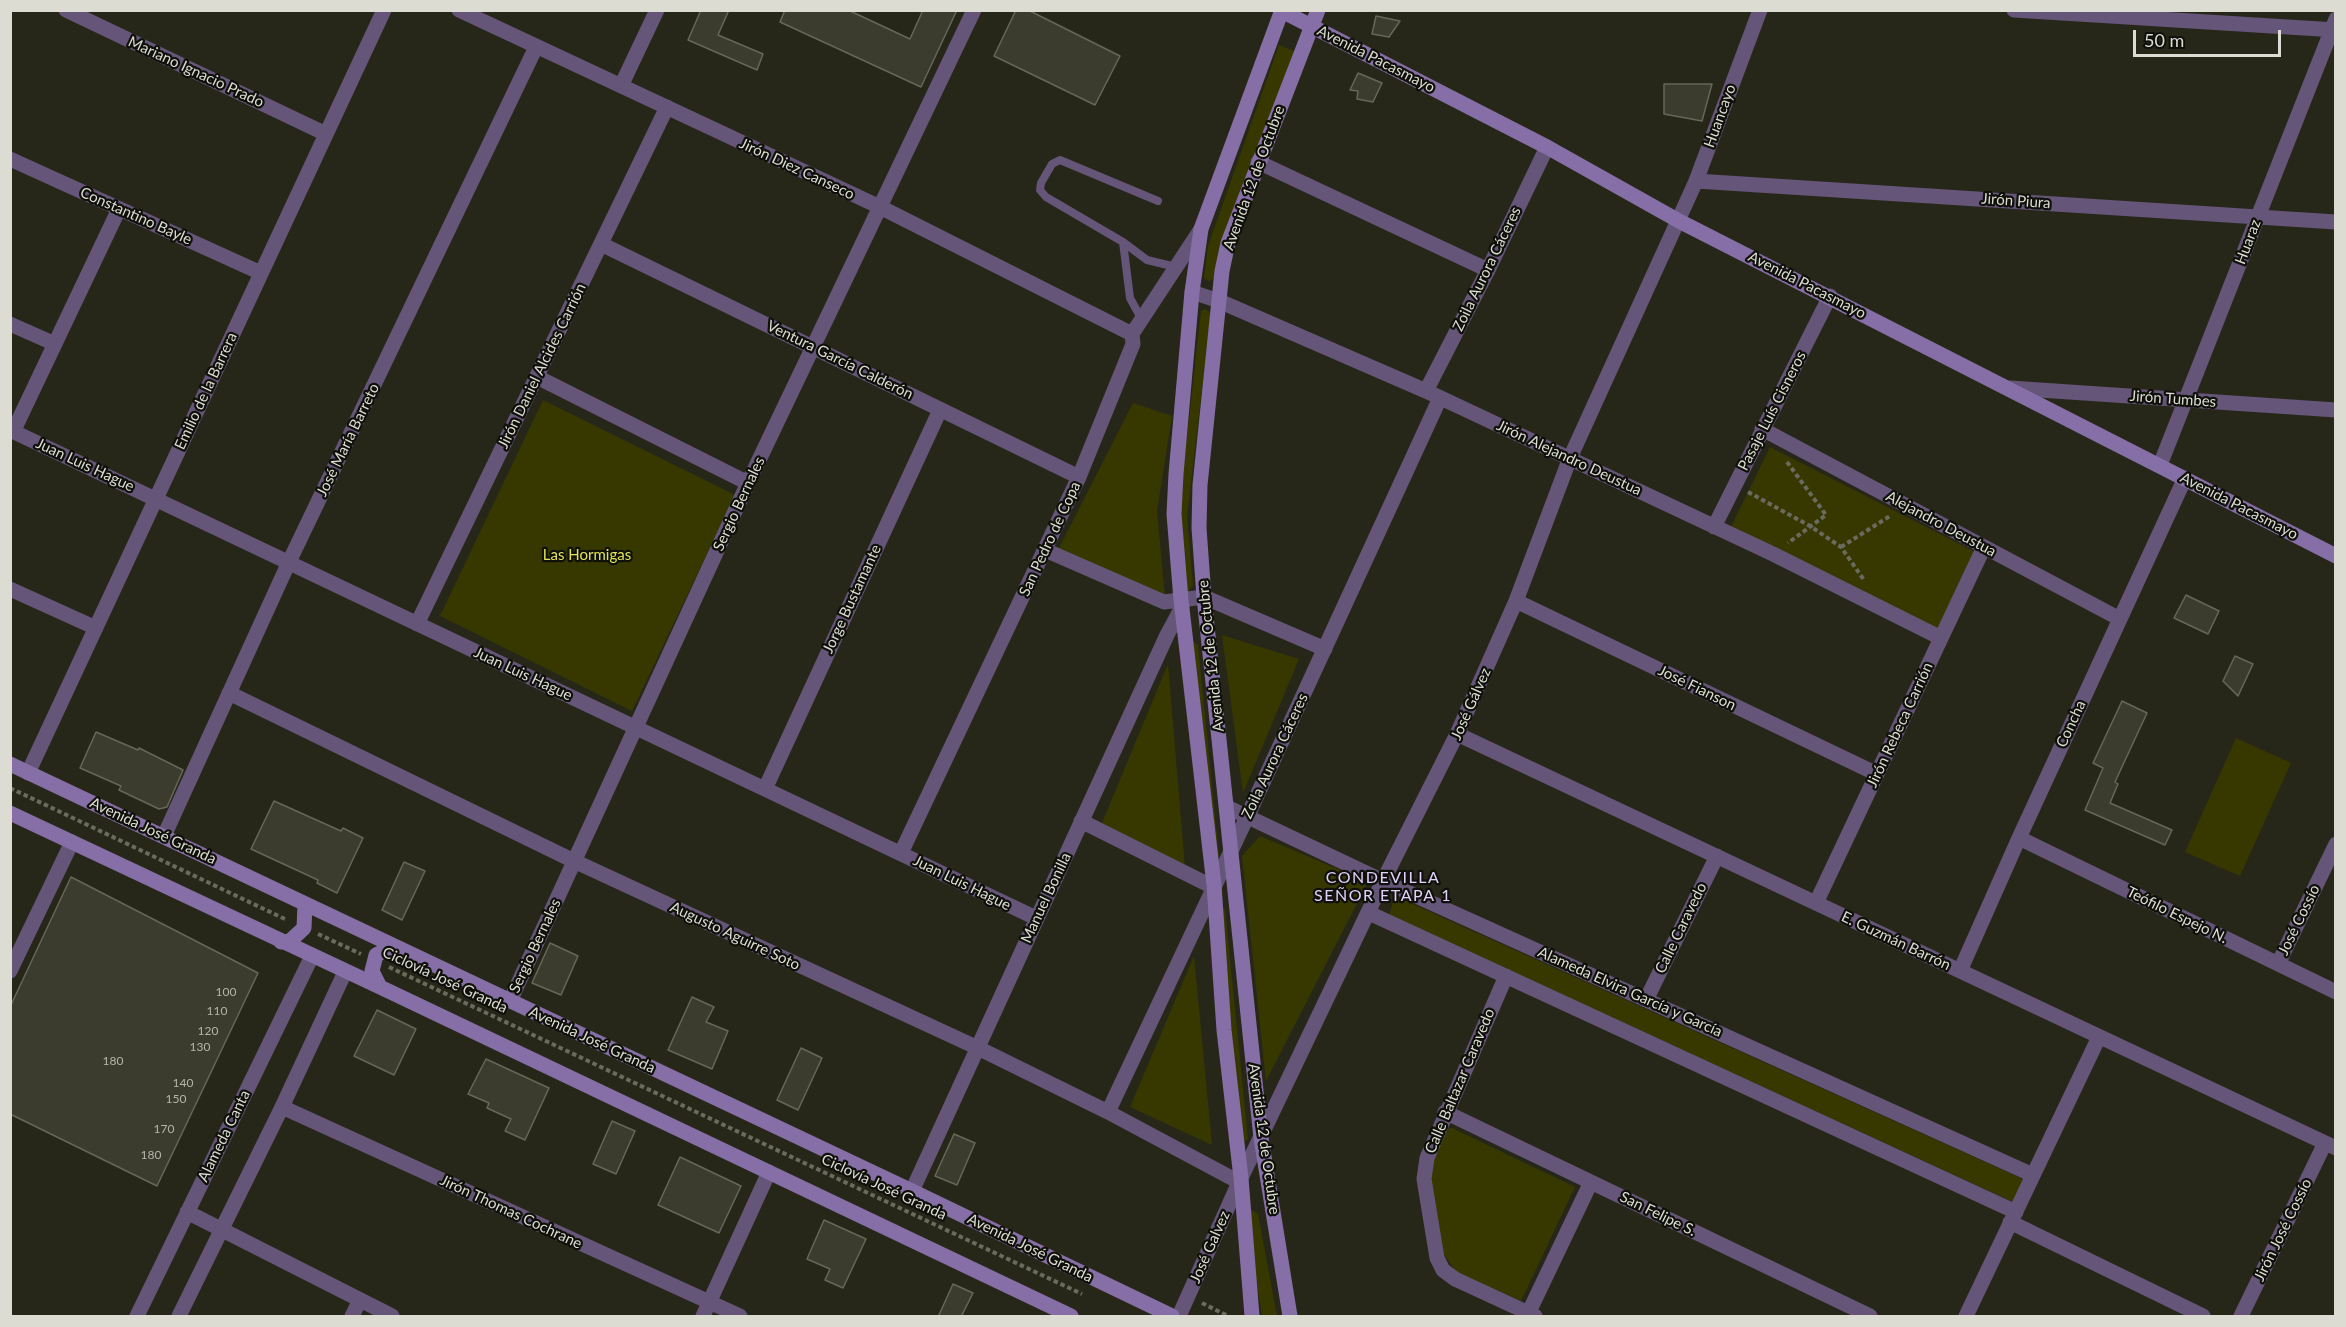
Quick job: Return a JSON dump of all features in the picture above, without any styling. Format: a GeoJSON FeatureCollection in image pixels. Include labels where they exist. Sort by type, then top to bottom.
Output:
{"type":"FeatureCollection","features":[{"type":"Feature","properties":{"kind":"main road","name":"Avenida 12 de Octubre"},"geometry":{"type":"LineString","coordinates":[[1290,1317],[1261,1138],[1204,597],[1199,528],[1200,485],[1219,301],[1228,243],[1318,10]]}},
{"type":"Feature","properties":{"kind":"main road","name":"Avenida 12 de Octubre"},"geometry":{"type":"LineString","coordinates":[[1252,1317],[1224,1030],[1213,886],[1182,604],[1174,504],[1192,292],[1202,229],[1281,11]]}},
{"type":"Feature","properties":{"kind":"main road","name":"Avenida Pacasmayo"},"geometry":{"type":"LineString","coordinates":[[1281,11],[1547,147],[1679,220],[2336,556]]}},
{"type":"Feature","properties":{"kind":"main road","name":"Avenida José Granda"},"geometry":{"type":"LineString","coordinates":[[10,764],[912,1191],[1172,1317]]}},
{"type":"Feature","properties":{"kind":"main road"},"geometry":{"type":"LineString","coordinates":[[10,813],[1071,1317]]}},
{"type":"Feature","properties":{"kind":"main road"},"geometry":{"type":"LineString","coordinates":[[281,942],[290,941],[304,928],[305,904]]}},
{"type":"Feature","properties":{"kind":"main road"},"geometry":{"type":"LineString","coordinates":[[380,987],[372,971],[376,955],[388,949],[401,949]]}},
{"type":"Feature","properties":{"kind":"street","name":"Mariano Ignacio Prado"},"geometry":{"type":"LineString","coordinates":[[66,10],[326,134]]}},
{"type":"Feature","properties":{"kind":"street","name":"Emilio de la Barrera"},"geometry":{"type":"LineString","coordinates":[[28,773],[384,10]]}},
{"type":"Feature","properties":{"kind":"street","name":"Jirón Diez Canseco"},"geometry":{"type":"LineString","coordinates":[[459,10],[880,207],[1132,334]]}},
{"type":"Feature","properties":{"kind":"street"},"geometry":{"type":"LineString","coordinates":[[621,86],[657,10]]}},
{"type":"Feature","properties":{"kind":"street","name":"Sergio Bernales"},"geometry":{"type":"LineString","coordinates":[[510,1001],[748,483],[974,10]]}},
{"type":"Feature","properties":{"kind":"street","name":"Huancayo"},"geometry":{"type":"LineString","coordinates":[[1679,220],[1696,181],[1760,10]]}},
{"type":"Feature","properties":{"kind":"street"},"geometry":{"type":"LineString","coordinates":[[2014,10],[2334,26]]}},
{"type":"Feature","properties":{"kind":"street","name":"Huaraz"},"geometry":{"type":"LineString","coordinates":[[2160,465],[2334,26]]}},
{"type":"Feature","properties":{"kind":"street","name":"José María Barreto"},"geometry":{"type":"LineString","coordinates":[[164,836],[289,562],[536,47]]}},
{"type":"Feature","properties":{"kind":"street","name":"Jirón Daniel Alcides Carrión"},"geometry":{"type":"LineString","coordinates":[[417,624],[667,107]]}},
{"type":"Feature","properties":{"kind":"street","name":"Zoila Aurora Cáceres"},"geometry":{"type":"LineString","coordinates":[[1108,1112],[1325,649],[1488,270],[1547,147]]}},
{"type":"Feature","properties":{"kind":"street","name":"Constantino Bayle"},"geometry":{"type":"LineString","coordinates":[[10,159],[261,273]]}},
{"type":"Feature","properties":{"kind":"street"},"geometry":{"type":"LineString","coordinates":[[1258,162],[1488,270]]}},
{"type":"Feature","properties":{"kind":"street","name":"Jirón Piura"},"geometry":{"type":"LineString","coordinates":[[1696,181],[2336,222]]}},
{"type":"Feature","properties":{"kind":"street"},"geometry":{"type":"LineString","coordinates":[[12,431],[119,208]]}},
{"type":"Feature","properties":{"kind":"street","name":"José Gálvez"},"geometry":{"type":"LineString","coordinates":[[1240,1180],[1383,881],[1457,734],[1516,601],[1570,458],[1679,220]]}},
{"type":"Feature","properties":{"kind":"street","name":"San Pedro de Copa"},"geometry":{"type":"LineString","coordinates":[[901,853],[1079,477],[1133,344],[1132,334],[1202,229]]}},
{"type":"Feature","properties":{"kind":"street","name":"Ventura García Calderón"},"geometry":{"type":"LineString","coordinates":[[601,244],[1079,477]]}},
{"type":"Feature","properties":{"kind":"street","name":"Jirón Alejandro Deustua"},"geometry":{"type":"LineString","coordinates":[[1192,292],[1219,301],[1570,458],[1773,554],[1941,638]]}},
{"type":"Feature","properties":{"kind":"street","name":"Pasaje Luís Cisneros"},"geometry":{"type":"LineString","coordinates":[[1714,527],[1830,296]]}},
{"type":"Feature","properties":{"kind":"street"},"geometry":{"type":"LineString","coordinates":[[10,324],[55,344]]}},
{"type":"Feature","properties":{"kind":"street"},"geometry":{"type":"LineString","coordinates":[[537,376],[748,483]]}},
{"type":"Feature","properties":{"kind":"street","name":"Jirón Tumbes"},"geometry":{"type":"LineString","coordinates":[[2010,388],[2336,410]]}},
{"type":"Feature","properties":{"kind":"street","name":"Jorge Bustamante"},"geometry":{"type":"LineString","coordinates":[[765,789],[940,410]]}},
{"type":"Feature","properties":{"kind":"street","name":"Alejandro Deustua"},"geometry":{"type":"LineString","coordinates":[[1762,429],[2120,619]]}},
{"type":"Feature","properties":{"kind":"street","name":"Juan Luis Hague"},"geometry":{"type":"LineString","coordinates":[[12,431],[1036,918]]}},
{"type":"Feature","properties":{"kind":"street","name":"Concha"},"geometry":{"type":"LineString","coordinates":[[1960,971],[2185,478]]}},
{"type":"Feature","properties":{"kind":"street","name":"Jirón Rebeca Carrión"},"geometry":{"type":"LineString","coordinates":[[1816,903],[1984,547]]}},
{"type":"Feature","properties":{"kind":"street"},"geometry":{"type":"LineString","coordinates":[[1045,550],[1164,602],[1182,604],[1204,597],[1325,649]]}},
{"type":"Feature","properties":{"kind":"street"},"geometry":{"type":"LineString","coordinates":[[10,590],[96,628]]}},
{"type":"Feature","properties":{"kind":"street","name":"José Fianson"},"geometry":{"type":"LineString","coordinates":[[1516,601],[1877,774]]}},
{"type":"Feature","properties":{"kind":"street","name":"Manuel Bonilla"},"geometry":{"type":"LineString","coordinates":[[912,1191],[1182,604]]}},
{"type":"Feature","properties":{"kind":"street","name":"Augusto Aguirre Soto"},"geometry":{"type":"LineString","coordinates":[[229,693],[574,861],[978,1048],[1240,1180]]}},
{"type":"Feature","properties":{"kind":"street","name":"E. Guzmán Barrón"},"geometry":{"type":"LineString","coordinates":[[1457,734],[2330,1145]]}},
{"type":"Feature","properties":{"kind":"street","name":"Alameda Elvira García y García"},"geometry":{"type":"LineString","coordinates":[[1227,807],[1383,881],[2033,1175]]}},
{"type":"Feature","properties":{"kind":"street"},"geometry":{"type":"LineString","coordinates":[[1081,820],[1213,886]]}},
{"type":"Feature","properties":{"kind":"street","name":"Teófilo Espejo N."},"geometry":{"type":"LineString","coordinates":[[2019,838],[2336,992]]}},
{"type":"Feature","properties":{"kind":"street"},"geometry":{"type":"LineString","coordinates":[[10,970],[72,842]]}},
{"type":"Feature","properties":{"kind":"street","name":"José Cossío"},"geometry":{"type":"LineString","coordinates":[[2278,964],[2336,844]]}},
{"type":"Feature","properties":{"kind":"street","name":"Calle Caravedo"},"geometry":{"type":"LineString","coordinates":[[1646,1000],[1717,856]]}},
{"type":"Feature","properties":{"kind":"street"},"geometry":{"type":"LineString","coordinates":[[1369,913],[2013,1217],[2202,1317]]}},
{"type":"Feature","properties":{"kind":"street","name":"Alameda Canta"},"geometry":{"type":"LineString","coordinates":[[137,1317],[312,956]]}},
{"type":"Feature","properties":{"kind":"street"},"geometry":{"type":"LineString","coordinates":[[179,1317],[345,972]]}},
{"type":"Feature","properties":{"kind":"street","name":"Calle Baltazar Caravedo"},"geometry":{"type":"LineString","coordinates":[[1506,976],[1426,1158],[1424,1179],[1437,1258],[1443,1270],[1455,1279],[1530,1316],[1592,1182]]}},
{"type":"Feature","properties":{"kind":"street"},"geometry":{"type":"LineString","coordinates":[[1966,1317],[2099,1037]]}},
{"type":"Feature","properties":{"kind":"street","name":"Jirón Thomas Cochrane"},"geometry":{"type":"LineString","coordinates":[[282,1107],[740,1317]]}},
{"type":"Feature","properties":{"kind":"street","name":"San Felipe S."},"geometry":{"type":"LineString","coordinates":[[1445,1112],[1870,1317]]}},
{"type":"Feature","properties":{"kind":"street","name":"Jirón José Cossío"},"geometry":{"type":"LineString","coordinates":[[2241,1317],[2330,1145]]}},
{"type":"Feature","properties":{"kind":"street"},"geometry":{"type":"LineString","coordinates":[[703,1317],[769,1172]]}},
{"type":"Feature","properties":{"kind":"street","name":"José Galvez"},"geometry":{"type":"LineString","coordinates":[[1179,1317],[1240,1180]]}},
{"type":"Feature","properties":{"kind":"street"},"geometry":{"type":"LineString","coordinates":[[187,1212],[392,1317]]}},
{"type":"Feature","properties":{"kind":"street"},"geometry":{"type":"LineString","coordinates":[[352,1317],[360,1300]]}},
{"type":"Feature","properties":{"kind":"lane"},"geometry":{"type":"LineString","coordinates":[[1158,201],[1060,160],[1052,164],[1041,183],[1040,190],[1046,197],[1123,242],[1146,260],[1176,267]]}},
{"type":"Feature","properties":{"kind":"lane"},"geometry":{"type":"LineString","coordinates":[[1123,242],[1130,298],[1142,320]]}},
{"type":"Feature","properties":{"kind":"path"},"geometry":{"type":"LineString","coordinates":[[1773,554],[1826,515],[1786,461]]}},
{"type":"Feature","properties":{"kind":"path"},"geometry":{"type":"LineString","coordinates":[[1748,492],[1810,526],[1840,547],[1907,507]]}},
{"type":"Feature","properties":{"kind":"path","name":"Ciclovía José Granda"},"geometry":{"type":"LineString","coordinates":[[10,788],[1086,1296]]}},
{"type":"Feature","properties":{"kind":"path"},"geometry":{"type":"LineString","coordinates":[[1200,1301],[1228,1317]]}},
{"type":"Feature","properties":{"kind":"green space"},"geometry":{"type":"Polygon","coordinates":[[[1279,45],[1295,51],[1218,251],[1215,278],[1209,281],[1204,278],[1208,246],[1279,45]]]}},
{"type":"Feature","properties":{"kind":"green space"},"geometry":{"type":"Polygon","coordinates":[[[1205,309],[1211,313],[1187,517],[1193,585],[1186,595],[1180,526],[1183,473],[1201,311],[1205,309]]]}},
{"type":"Feature","properties":{"kind":"green space","name":"Las Hormigas"},"geometry":{"type":"Polygon","coordinates":[[[543,400],[735,495],[632,711],[440,616],[543,400]]]}},
{"type":"Feature","properties":{"kind":"green space"},"geometry":{"type":"Polygon","coordinates":[[[1133,403],[1172,416],[1157,511],[1165,597],[1058,550],[1133,403]]]}},
{"type":"Feature","properties":{"kind":"green space"},"geometry":{"type":"Polygon","coordinates":[[[1770,447],[1977,553],[1939,630],[1729,531],[1770,447]]]}},
{"type":"Feature","properties":{"kind":"green space"},"geometry":{"type":"Polygon","coordinates":[[[1222,635],[1299,659],[1243,793],[1222,635]]]}},
{"type":"Feature","properties":{"kind":"green space"},"geometry":{"type":"Polygon","coordinates":[[[1193,641],[1198,645],[1219,856],[1216,860],[1190,644],[1193,641]]]}},
{"type":"Feature","properties":{"kind":"green space"},"geometry":{"type":"Polygon","coordinates":[[[1168,664],[1185,868],[1102,823],[1168,664]]]}},
{"type":"Feature","properties":{"kind":"green space"},"geometry":{"type":"Polygon","coordinates":[[[2236,738],[2291,763],[2240,876],[2185,852],[2236,738]]]}},
{"type":"Feature","properties":{"kind":"green space"},"geometry":{"type":"Polygon","coordinates":[[[1260,836],[1368,882],[1266,1081],[1242,856],[1260,836]]]}},
{"type":"Feature","properties":{"kind":"green space"},"geometry":{"type":"Polygon","coordinates":[[[1395,896],[2025,1180],[2013,1202],[1389,915],[1395,896]]]}},
{"type":"Feature","properties":{"kind":"green space"},"geometry":{"type":"Polygon","coordinates":[[[1221,907],[1225,909],[1248,1139],[1243,1142],[1238,1140],[1221,907]]]}},
{"type":"Feature","properties":{"kind":"green space"},"geometry":{"type":"Polygon","coordinates":[[[1194,956],[1212,1145],[1130,1107],[1194,956]]]}},
{"type":"Feature","properties":{"kind":"green space"},"geometry":{"type":"Polygon","coordinates":[[[1452,1128],[1575,1187],[1521,1301],[1456,1272],[1443,1253],[1431,1186],[1431,1167],[1444,1129],[1452,1128]]]}},
{"type":"Feature","properties":{"kind":"green space"},"geometry":{"type":"Polygon","coordinates":[[[1252,1210],[1258,1214],[1277,1316],[1262,1316],[1246,1214],[1252,1210]]]}},
{"type":"Feature","properties":{"kind":"building"},"geometry":{"type":"Polygon","coordinates":[[[701,10],[729,10],[718,35],[763,54],[757,70],[688,40],[701,10]]]}},
{"type":"Feature","properties":{"kind":"building"},"geometry":{"type":"Polygon","coordinates":[[[785,10],[848,10],[910,39],[923,10],[957,10],[921,87],[780,22],[785,10]]]}},
{"type":"Feature","properties":{"kind":"building"},"geometry":{"type":"Polygon","coordinates":[[[1016,10],[1028,10],[1120,56],[1095,105],[994,56],[1016,10]]]}},
{"type":"Feature","properties":{"kind":"building"},"geometry":{"type":"Polygon","coordinates":[[[1376,16],[1400,21],[1389,37],[1372,34],[1376,16]]]}},
{"type":"Feature","properties":{"kind":"building"},"geometry":{"type":"Polygon","coordinates":[[[1358,73],[1382,83],[1373,102],[1357,99],[1358,91],[1350,90],[1358,73]]]}},
{"type":"Feature","properties":{"kind":"building"},"geometry":{"type":"Polygon","coordinates":[[[1664,84],[1712,84],[1702,121],[1664,114],[1664,84]]]}},
{"type":"Feature","properties":{"kind":"building"},"geometry":{"type":"Polygon","coordinates":[[[2186,595],[2219,611],[2208,634],[2174,618],[2186,595]]]}},
{"type":"Feature","properties":{"kind":"building"},"geometry":{"type":"Polygon","coordinates":[[[2235,656],[2253,664],[2238,696],[2223,681],[2235,656]]]}},
{"type":"Feature","properties":{"kind":"building"},"geometry":{"type":"Polygon","coordinates":[[[2122,701],[2147,713],[2115,782],[2118,784],[2110,803],[2172,830],[2165,845],[2085,810],[2103,768],[2093,763],[2122,701]]]}},
{"type":"Feature","properties":{"kind":"building"},"geometry":{"type":"Polygon","coordinates":[[[96,732],[138,750],[139,748],[183,770],[167,807],[159,809],[119,790],[121,786],[80,768],[96,732]]]}},
{"type":"Feature","properties":{"kind":"building"},"geometry":{"type":"Polygon","coordinates":[[[274,801],[341,831],[343,828],[363,838],[337,893],[317,883],[318,880],[251,849],[274,801]]]}},
{"type":"Feature","properties":{"kind":"building"},"geometry":{"type":"Polygon","coordinates":[[[404,862],[425,871],[402,920],[382,910],[404,862]]]}},
{"type":"Feature","properties":{"kind":"building"},"geometry":{"type":"Polygon","coordinates":[[[71,877],[258,973],[157,1186],[10,1114],[10,1007],[71,877]]]}},
{"type":"Feature","properties":{"kind":"building"},"geometry":{"type":"Polygon","coordinates":[[[550,943],[578,956],[561,995],[532,983],[550,943]]]}},
{"type":"Feature","properties":{"kind":"building"},"geometry":{"type":"Polygon","coordinates":[[[692,997],[714,1007],[706,1022],[728,1031],[712,1069],[668,1050],[692,997]]]}},
{"type":"Feature","properties":{"kind":"building"},"geometry":{"type":"Polygon","coordinates":[[[377,1010],[416,1029],[394,1075],[354,1056],[377,1010]]]}},
{"type":"Feature","properties":{"kind":"building"},"geometry":{"type":"Polygon","coordinates":[[[801,1048],[822,1058],[798,1110],[777,1100],[801,1048]]]}},
{"type":"Feature","properties":{"kind":"building"},"geometry":{"type":"Polygon","coordinates":[[[486,1059],[549,1088],[525,1140],[505,1131],[511,1119],[487,1108],[489,1103],[468,1094],[486,1059]]]}},
{"type":"Feature","properties":{"kind":"building"},"geometry":{"type":"Polygon","coordinates":[[[612,1121],[635,1131],[616,1174],[593,1164],[612,1121]]]}},
{"type":"Feature","properties":{"kind":"building"},"geometry":{"type":"Polygon","coordinates":[[[954,1134],[975,1143],[957,1185],[935,1176],[954,1134]]]}},
{"type":"Feature","properties":{"kind":"building"},"geometry":{"type":"Polygon","coordinates":[[[680,1157],[741,1186],[719,1233],[658,1205],[680,1157]]]}},
{"type":"Feature","properties":{"kind":"building"},"geometry":{"type":"Polygon","coordinates":[[[824,1220],[866,1239],[843,1288],[825,1280],[830,1269],[807,1259],[824,1220]]]}},
{"type":"Feature","properties":{"kind":"building"},"geometry":{"type":"Polygon","coordinates":[[[953,1284],[973,1293],[961,1317],[938,1317],[953,1284]]]}},
{"type":"Feature","properties":{"kind":"district","name":"CONDEVILLA SEÑOR ETAPA 1"},"geometry":{"type":"Point","coordinates":[1383,887]}}]}
